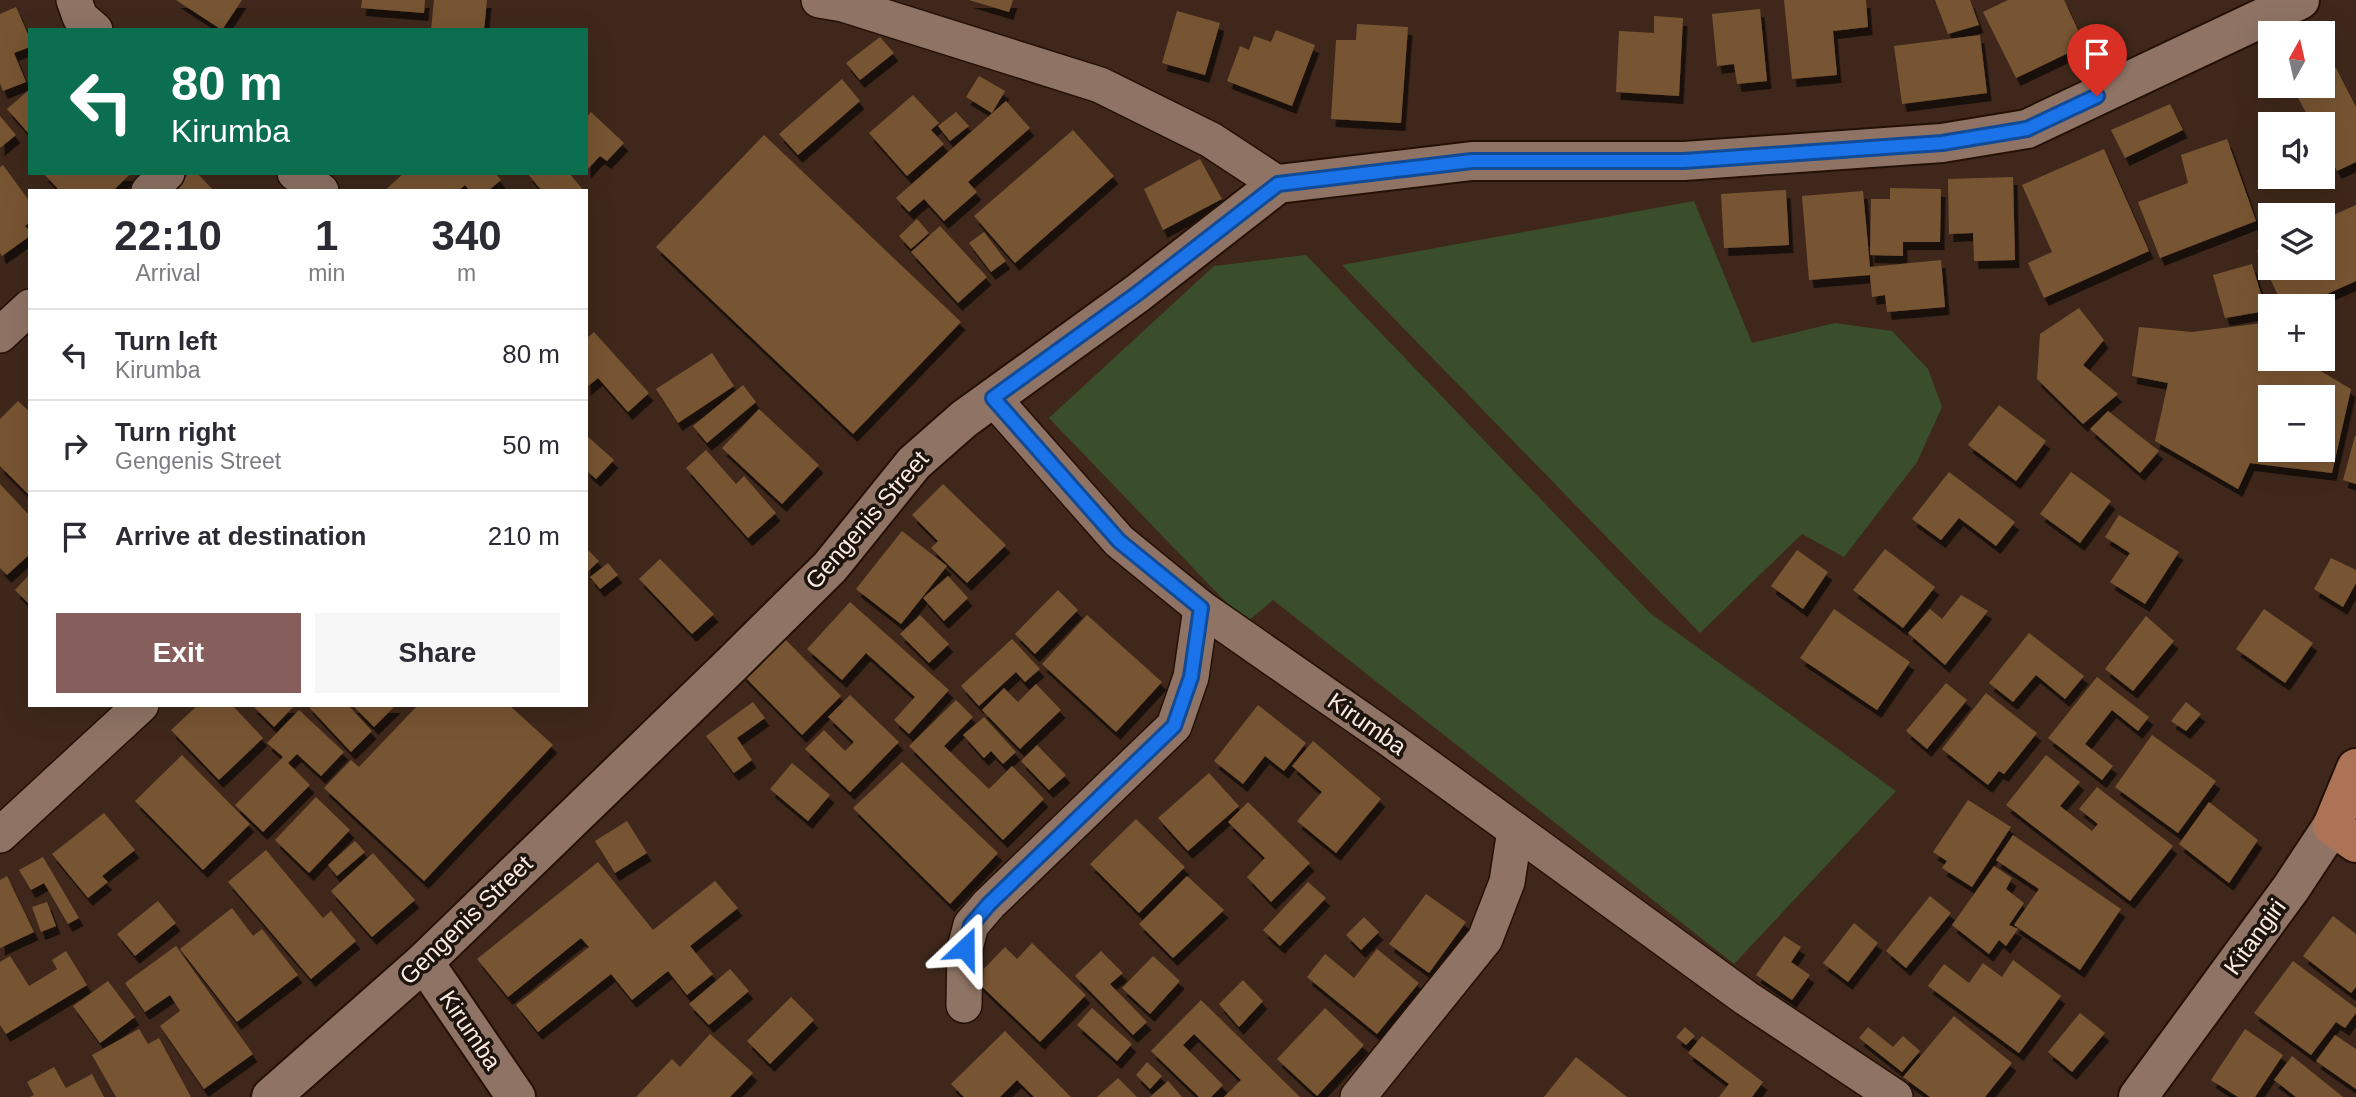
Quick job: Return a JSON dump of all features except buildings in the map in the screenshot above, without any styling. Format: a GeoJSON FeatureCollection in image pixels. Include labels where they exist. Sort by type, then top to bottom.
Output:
{"type":"FeatureCollection","features":[{"type":"Feature","properties":{"kind":"main road","name":"Kitangiri"},"geometry":{"type":"LineString","coordinates":[[2344,834],[2356,768]]}},
{"type":"Feature","properties":{"kind":"street"},"geometry":{"type":"LineString","coordinates":[[74,0],[79,18],[92,28]]}},
{"type":"Feature","properties":{"kind":"street"},"geometry":{"type":"LineString","coordinates":[[819,0],[844,4],[1100,85],[1211,140],[1278,184],[1472,161],[1684,161],[1942,143],[2027,129],[2300,0]]}},
{"type":"Feature","properties":{"kind":"street"},"geometry":{"type":"LineString","coordinates":[[151,189],[165,175]]}},
{"type":"Feature","properties":{"kind":"street"},"geometry":{"type":"LineString","coordinates":[[298,175],[318,189]]}},
{"type":"Feature","properties":{"kind":"street","name":"Gengenis Street"},"geometry":{"type":"LineString","coordinates":[[271,1097],[424,962],[830,567],[914,463],[964,419],[1138,293],[1278,184]]}},
{"type":"Feature","properties":{"kind":"street"},"geometry":{"type":"LineString","coordinates":[[0,335],[28,309]]}},
{"type":"Feature","properties":{"kind":"street","name":"Kirumba"},"geometry":{"type":"LineString","coordinates":[[993,398],[1119,541],[1201,608],[1391,740],[1746,998],[1895,1097]]}},
{"type":"Feature","properties":{"kind":"street"},"geometry":{"type":"LineString","coordinates":[[964,1005],[965,948],[971,925],[989,904],[1174,726],[1191,677],[1201,608]]}},
{"type":"Feature","properties":{"kind":"street"},"geometry":{"type":"LineString","coordinates":[[0,835],[139,707]]}},
{"type":"Feature","properties":{"kind":"street"},"geometry":{"type":"LineString","coordinates":[[1358,1097],[1485,939],[1507,882],[1515,830]]}},
{"type":"Feature","properties":{"kind":"street","name":"Kitangiri"},"geometry":{"type":"LineString","coordinates":[[2138,1097],[2291,888],[2344,834]]}},
{"type":"Feature","properties":{"kind":"street","name":"Kirumba"},"geometry":{"type":"LineString","coordinates":[[424,962],[516,1097]]}},
{"type":"Feature","properties":{"kind":"green space"},"geometry":{"type":"Polygon","coordinates":[[[1694,201],[1752,343],[1835,323],[1892,331],[1928,369],[1942,407],[1917,462],[1844,557],[1802,534],[1700,633],[1342,265],[1694,201]]]}},
{"type":"Feature","properties":{"kind":"green space"},"geometry":{"type":"Polygon","coordinates":[[[1306,255],[1650,613],[1896,791],[1734,964],[1273,600],[1246,623],[1049,418],[1214,266],[1306,255]]]}},
{"type":"Feature","properties":{"kind":"route"},"geometry":{"type":"LineString","coordinates":[[965,948],[971,925],[989,904],[1174,726],[1191,677],[1201,608],[1119,541],[993,398],[1138,293],[1278,184],[1472,161],[1684,161],[1942,143],[2027,129],[2097,96]]}}]}
